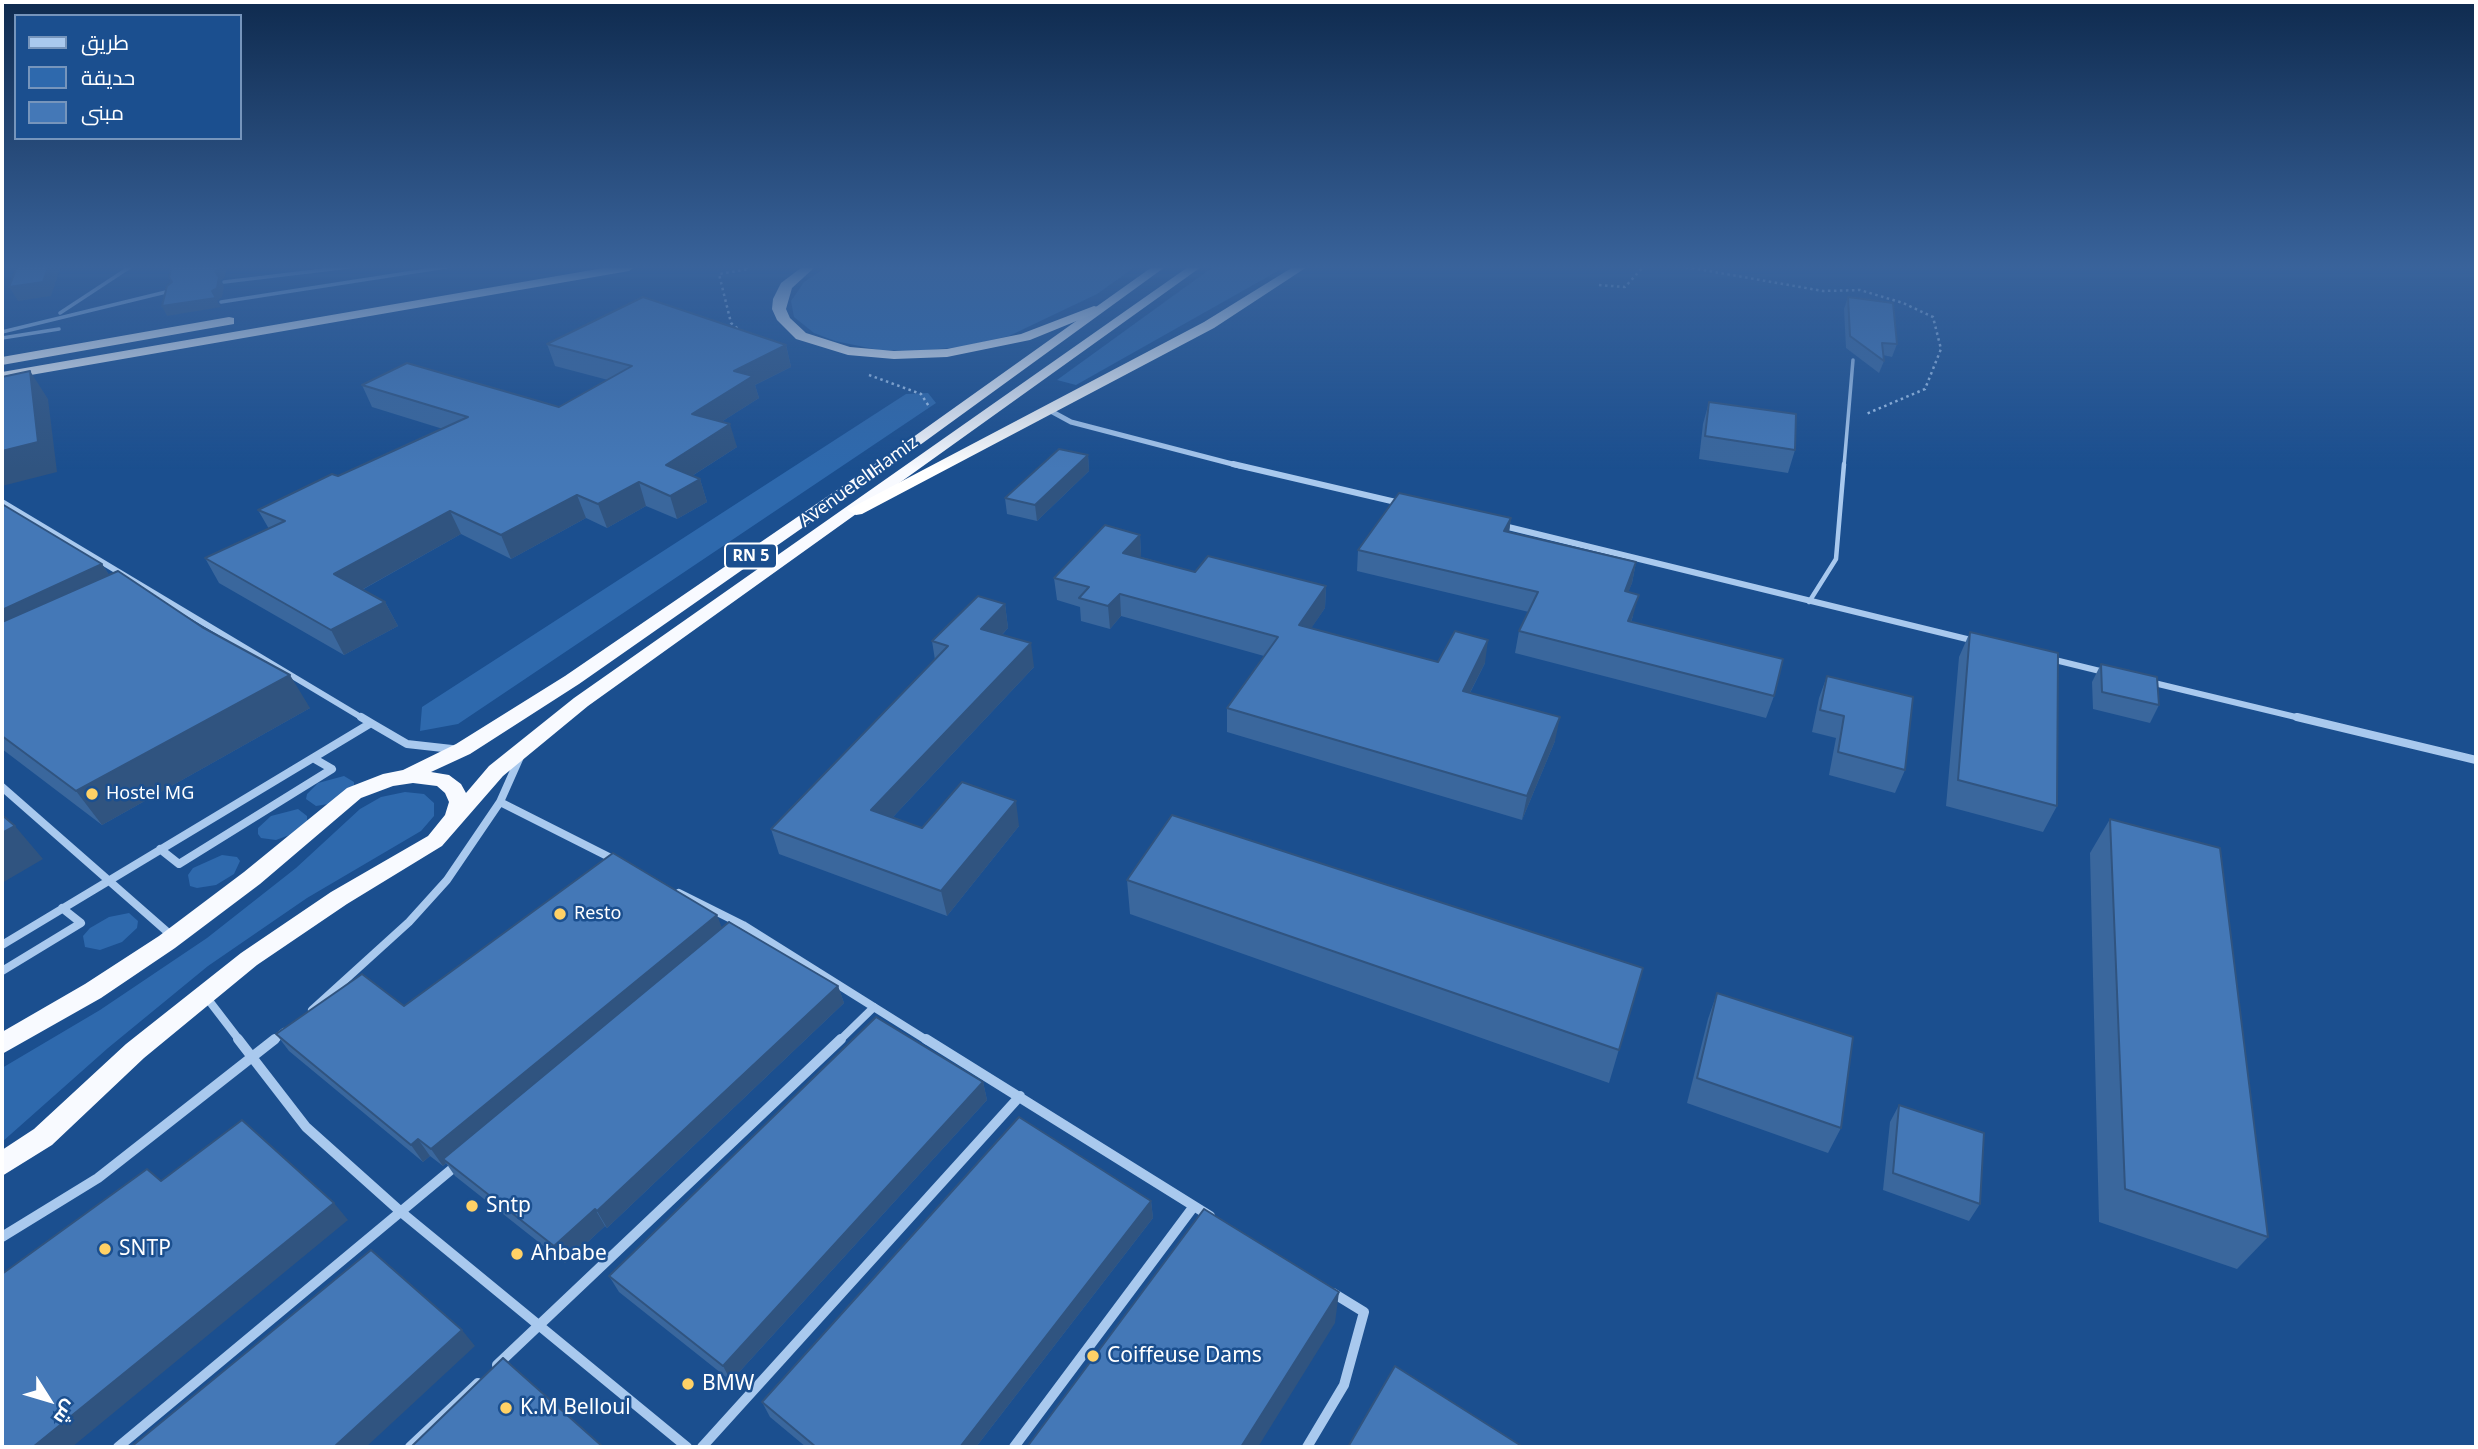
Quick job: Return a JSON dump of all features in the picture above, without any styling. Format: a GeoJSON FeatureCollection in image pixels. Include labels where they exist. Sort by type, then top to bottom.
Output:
{"type":"FeatureCollection","features":[{"type":"Feature","properties":{"kind":"highway"},"geometry":{"type":"LineString","coordinates":[[2,361],[151,335]]}},
{"type":"Feature","properties":{"kind":"highway"},"geometry":{"type":"LineString","coordinates":[[2,376],[240,335]]}},
{"type":"Feature","properties":{"kind":"highway"},"geometry":{"type":"LineString","coordinates":[[800,335],[848,351],[894,355],[957,352],[1031,335]]}},
{"type":"Feature","properties":{"kind":"highway","name":"RN 5"},"geometry":{"type":"LineString","coordinates":[[390,779],[424,768],[463,749],[640,633],[893,458],[1063,335]]}},
{"type":"Feature","properties":{"kind":"highway","name":"Avenue el Hamiz"},"geometry":{"type":"LineString","coordinates":[[2,1164],[43,1137],[113,1071],[203,994],[305,920],[425,848],[444,833],[496,771],[581,702],[1101,335]]}},
{"type":"Feature","properties":{"kind":"highway"},"geometry":{"type":"LineString","coordinates":[[856,510],[1190,335]]}},
{"type":"Feature","properties":{"kind":"highway"},"geometry":{"type":"LineString","coordinates":[[2,1044],[93,991],[173,937],[252,878],[344,799],[390,779],[424,776],[442,780],[458,795],[455,817]]}},
{"type":"Feature","properties":{"kind":"street"},"geometry":{"type":"LineString","coordinates":[[1045,409],[1071,422],[1285,478],[1415,506]]}},
{"type":"Feature","properties":{"kind":"street"},"geometry":{"type":"LineString","coordinates":[[2,502],[407,744],[440,750],[463,749]]}},
{"type":"Feature","properties":{"kind":"street"},"geometry":{"type":"LineString","coordinates":[[1494,524],[1984,643]]}},
{"type":"Feature","properties":{"kind":"street"},"geometry":{"type":"LineString","coordinates":[[137,595],[149,590]]}},
{"type":"Feature","properties":{"kind":"street"},"geometry":{"type":"LineString","coordinates":[[2037,656],[2117,674]]}},
{"type":"Feature","properties":{"kind":"street"},"geometry":{"type":"LineString","coordinates":[[2144,681],[2476,760]]}},
{"type":"Feature","properties":{"kind":"street"},"geometry":{"type":"LineString","coordinates":[[2,945],[371,723]]}},
{"type":"Feature","properties":{"kind":"street"},"geometry":{"type":"LineString","coordinates":[[302,1018],[409,922],[447,880],[500,802],[522,750]]}},
{"type":"Feature","properties":{"kind":"street"},"geometry":{"type":"LineString","coordinates":[[160,849],[179,864],[332,769],[313,758]]}},
{"type":"Feature","properties":{"kind":"street"},"geometry":{"type":"LineString","coordinates":[[2,787],[173,937]]}},
{"type":"Feature","properties":{"kind":"street"},"geometry":{"type":"LineString","coordinates":[[500,802],[622,863]]}},
{"type":"Feature","properties":{"kind":"street"},"geometry":{"type":"LineString","coordinates":[[670,888],[743,925],[1217,1220]]}},
{"type":"Feature","properties":{"kind":"street"},"geometry":{"type":"LineString","coordinates":[[2,971],[80,923],[62,908]]}},
{"type":"Feature","properties":{"kind":"street"},"geometry":{"type":"LineString","coordinates":[[732,934],[743,925]]}},
{"type":"Feature","properties":{"kind":"street"},"geometry":{"type":"LineString","coordinates":[[203,994],[306,1127],[401,1212],[687,1447]]}},
{"type":"Feature","properties":{"kind":"street"},"geometry":{"type":"LineString","coordinates":[[410,1447],[874,1007]]}},
{"type":"Feature","properties":{"kind":"street"},"geometry":{"type":"LineString","coordinates":[[2,1237],[98,1178],[292,1026]]}},
{"type":"Feature","properties":{"kind":"street"},"geometry":{"type":"LineString","coordinates":[[702,1447],[1020,1096]]}},
{"type":"Feature","properties":{"kind":"street"},"geometry":{"type":"LineString","coordinates":[[118,1447],[465,1158]]}},
{"type":"Feature","properties":{"kind":"street"},"geometry":{"type":"LineString","coordinates":[[1014,1447],[1194,1206]]}},
{"type":"Feature","properties":{"kind":"street"},"geometry":{"type":"LineString","coordinates":[[1307,1447],[1344,1385],[1364,1312],[1319,1284]]}},
{"type":"Feature","properties":{"kind":"lane"},"geometry":{"type":"LineString","coordinates":[[2,338],[23,335]]}},
{"type":"Feature","properties":{"kind":"lane"},"geometry":{"type":"LineString","coordinates":[[1809,602],[1836,559],[1853,360]]}},
{"type":"Feature","properties":{"kind":"path"},"geometry":{"type":"LineString","coordinates":[[1848,423],[1925,389],[1941,349],[1937,335]]}},
{"type":"Feature","properties":{"kind":"green space"},"geometry":{"type":"Polygon","coordinates":[[[818,335],[1012,335],[961,347],[915,351],[879,350],[818,335]]]}},
{"type":"Feature","properties":{"kind":"green space"},"geometry":{"type":"Polygon","coordinates":[[[1120,335],[1165,335],[1076,385],[1057,380],[1120,335]]]}},
{"type":"Feature","properties":{"kind":"green space"},"geometry":{"type":"Polygon","coordinates":[[[928,393],[936,403],[458,724],[420,731],[422,707],[906,394],[928,393]]]}},
{"type":"Feature","properties":{"kind":"green space"},"geometry":{"type":"Polygon","coordinates":[[[344,776],[354,782],[354,788],[334,803],[316,806],[306,799],[307,794],[318,783],[344,776]]]}},
{"type":"Feature","properties":{"kind":"green space"},"geometry":{"type":"Polygon","coordinates":[[[405,792],[424,794],[434,803],[434,816],[421,831],[307,898],[208,966],[108,1048],[2,1142],[2,1068],[100,1010],[207,938],[296,868],[360,809],[381,797],[405,792]]]}},
{"type":"Feature","properties":{"kind":"green space"},"geometry":{"type":"Polygon","coordinates":[[[298,809],[307,816],[307,821],[295,833],[276,840],[261,838],[258,834],[258,828],[271,816],[298,809]]]}},
{"type":"Feature","properties":{"kind":"green space"},"geometry":{"type":"Polygon","coordinates":[[[222,855],[237,857],[240,861],[234,874],[216,885],[197,888],[190,886],[188,875],[193,868],[222,855]]]}},
{"type":"Feature","properties":{"kind":"green space"},"geometry":{"type":"Polygon","coordinates":[[[129,913],[138,921],[137,928],[122,942],[100,950],[85,947],[83,936],[90,928],[109,917],[129,913]]]}},
{"type":"Feature","properties":{"kind":"building"},"geometry":{"type":"Polygon","coordinates":[[[566,335],[755,335],[786,345],[734,371],[753,376],[692,414],[730,424],[666,465],[700,479],[670,496],[639,482],[598,504],[577,495],[501,535],[450,511],[334,574],[385,602],[331,630],[205,558],[285,521],[258,510],[332,474],[338,476],[468,417],[362,385],[407,363],[559,407],[632,366],[547,344],[566,335]]]}},
{"type":"Feature","properties":{"kind":"building"},"geometry":{"type":"Polygon","coordinates":[[[1896,335],[1897,344],[1882,343],[1884,361],[1850,336],[1896,335]]]}},
{"type":"Feature","properties":{"kind":"building"},"geometry":{"type":"Polygon","coordinates":[[[30,371],[38,442],[2,451],[2,377],[30,371]]]}},
{"type":"Feature","properties":{"kind":"building"},"geometry":{"type":"Polygon","coordinates":[[[1709,402],[1796,414],[1795,450],[1705,436],[1709,402]]]}},
{"type":"Feature","properties":{"kind":"building"},"geometry":{"type":"Polygon","coordinates":[[[1059,449],[1088,455],[1035,505],[1005,498],[1059,449]]]}},
{"type":"Feature","properties":{"kind":"building"},"geometry":{"type":"Polygon","coordinates":[[[1399,493],[1511,518],[1504,531],[1636,562],[1625,591],[1639,595],[1628,621],[1783,659],[1774,696],[1519,631],[1538,592],[1358,550],[1399,493]]]}},
{"type":"Feature","properties":{"kind":"building"},"geometry":{"type":"Polygon","coordinates":[[[2,504],[102,564],[2,610],[2,504]]]}},
{"type":"Feature","properties":{"kind":"building"},"geometry":{"type":"Polygon","coordinates":[[[1105,525],[1140,535],[1123,553],[1195,572],[1208,556],[1326,586],[1299,625],[1438,662],[1455,631],[1488,640],[1463,691],[1560,717],[1527,796],[1227,708],[1278,637],[1120,594],[1108,606],[1079,598],[1089,587],[1054,578],[1105,525]]]}},
{"type":"Feature","properties":{"kind":"building"},"geometry":{"type":"Polygon","coordinates":[[[118,571],[202,627],[290,675],[76,791],[2,736],[2,622],[118,571]]]}},
{"type":"Feature","properties":{"kind":"building"},"geometry":{"type":"Polygon","coordinates":[[[978,596],[1005,604],[981,629],[1031,643],[871,810],[922,828],[962,782],[1016,801],[941,891],[771,829],[948,646],[932,641],[978,596]]]}},
{"type":"Feature","properties":{"kind":"building"},"geometry":{"type":"Polygon","coordinates":[[[1970,632],[2058,653],[2057,806],[1958,780],[1970,632]]]}},
{"type":"Feature","properties":{"kind":"building"},"geometry":{"type":"Polygon","coordinates":[[[2101,664],[2157,677],[2159,705],[2102,692],[2101,664]]]}},
{"type":"Feature","properties":{"kind":"building"},"geometry":{"type":"Polygon","coordinates":[[[1827,676],[1913,697],[1905,770],[1838,752],[1844,716],[1820,710],[1827,676]]]}},
{"type":"Feature","properties":{"kind":"building"},"geometry":{"type":"Polygon","coordinates":[[[2,815],[15,826],[2,833],[2,815]]]}},
{"type":"Feature","properties":{"kind":"building"},"geometry":{"type":"Polygon","coordinates":[[[1172,815],[1643,968],[1619,1050],[1127,880],[1172,815]]]}},
{"type":"Feature","properties":{"kind":"building"},"geometry":{"type":"Polygon","coordinates":[[[2110,819],[2220,848],[2268,1237],[2125,1189],[2110,819]]]}},
{"type":"Feature","properties":{"kind":"building"},"geometry":{"type":"Polygon","coordinates":[[[613,853],[717,915],[431,1149],[418,1139],[411,1145],[276,1034],[362,974],[404,1006],[613,853]]]}},
{"type":"Feature","properties":{"kind":"building"},"geometry":{"type":"Polygon","coordinates":[[[729,922],[838,986],[597,1211],[595,1209],[554,1246],[443,1159],[729,922]]]}},
{"type":"Feature","properties":{"kind":"building"},"geometry":{"type":"Polygon","coordinates":[[[1717,993],[1853,1037],[1841,1128],[1697,1078],[1717,993]]]}},
{"type":"Feature","properties":{"kind":"building"},"geometry":{"type":"Polygon","coordinates":[[[876,1017],[983,1082],[723,1366],[609,1276],[876,1017]]]}},
{"type":"Feature","properties":{"kind":"building"},"geometry":{"type":"Polygon","coordinates":[[[1899,1105],[1984,1133],[1980,1204],[1893,1173],[1899,1105]]]}},
{"type":"Feature","properties":{"kind":"building"},"geometry":{"type":"Polygon","coordinates":[[[1019,1117],[1151,1201],[960,1447],[816,1447],[762,1402],[1019,1117]]]}},
{"type":"Feature","properties":{"kind":"building"},"geometry":{"type":"Polygon","coordinates":[[[242,1120],[334,1203],[33,1447],[2,1447],[2,1274],[147,1169],[161,1181],[242,1120]]]}},
{"type":"Feature","properties":{"kind":"building"},"geometry":{"type":"Polygon","coordinates":[[[1204,1209],[1339,1292],[1241,1447],[1027,1447],[1204,1209]]]}},
{"type":"Feature","properties":{"kind":"building"},"geometry":{"type":"Polygon","coordinates":[[[371,1250],[462,1330],[334,1447],[131,1447],[371,1250]]]}},
{"type":"Feature","properties":{"kind":"building"},"geometry":{"type":"Polygon","coordinates":[[[503,1358],[603,1447],[411,1447],[503,1358]]]}},
{"type":"Feature","properties":{"kind":"building"},"geometry":{"type":"Polygon","coordinates":[[[1395,1366],[1523,1447],[1348,1447],[1395,1366]]]}},
{"type":"Feature","properties":{"kind":"place","name":"Hostel MG"},"geometry":{"type":"Point","coordinates":[92,794]}},
{"type":"Feature","properties":{"kind":"place","name":"Resto"},"geometry":{"type":"Point","coordinates":[560,914]}},
{"type":"Feature","properties":{"kind":"place","name":"Sntp"},"geometry":{"type":"Point","coordinates":[472,1206]}},
{"type":"Feature","properties":{"kind":"place","name":"SNTP"},"geometry":{"type":"Point","coordinates":[105,1249]}},
{"type":"Feature","properties":{"kind":"place","name":"Ahbabe"},"geometry":{"type":"Point","coordinates":[517,1254]}},
{"type":"Feature","properties":{"kind":"place","name":"Coiffeuse Dams"},"geometry":{"type":"Point","coordinates":[1093,1356]}},
{"type":"Feature","properties":{"kind":"place","name":"BMW"},"geometry":{"type":"Point","coordinates":[688,1384]}},
{"type":"Feature","properties":{"kind":"place","name":"K.M Belloul"},"geometry":{"type":"Point","coordinates":[506,1408]}}]}
